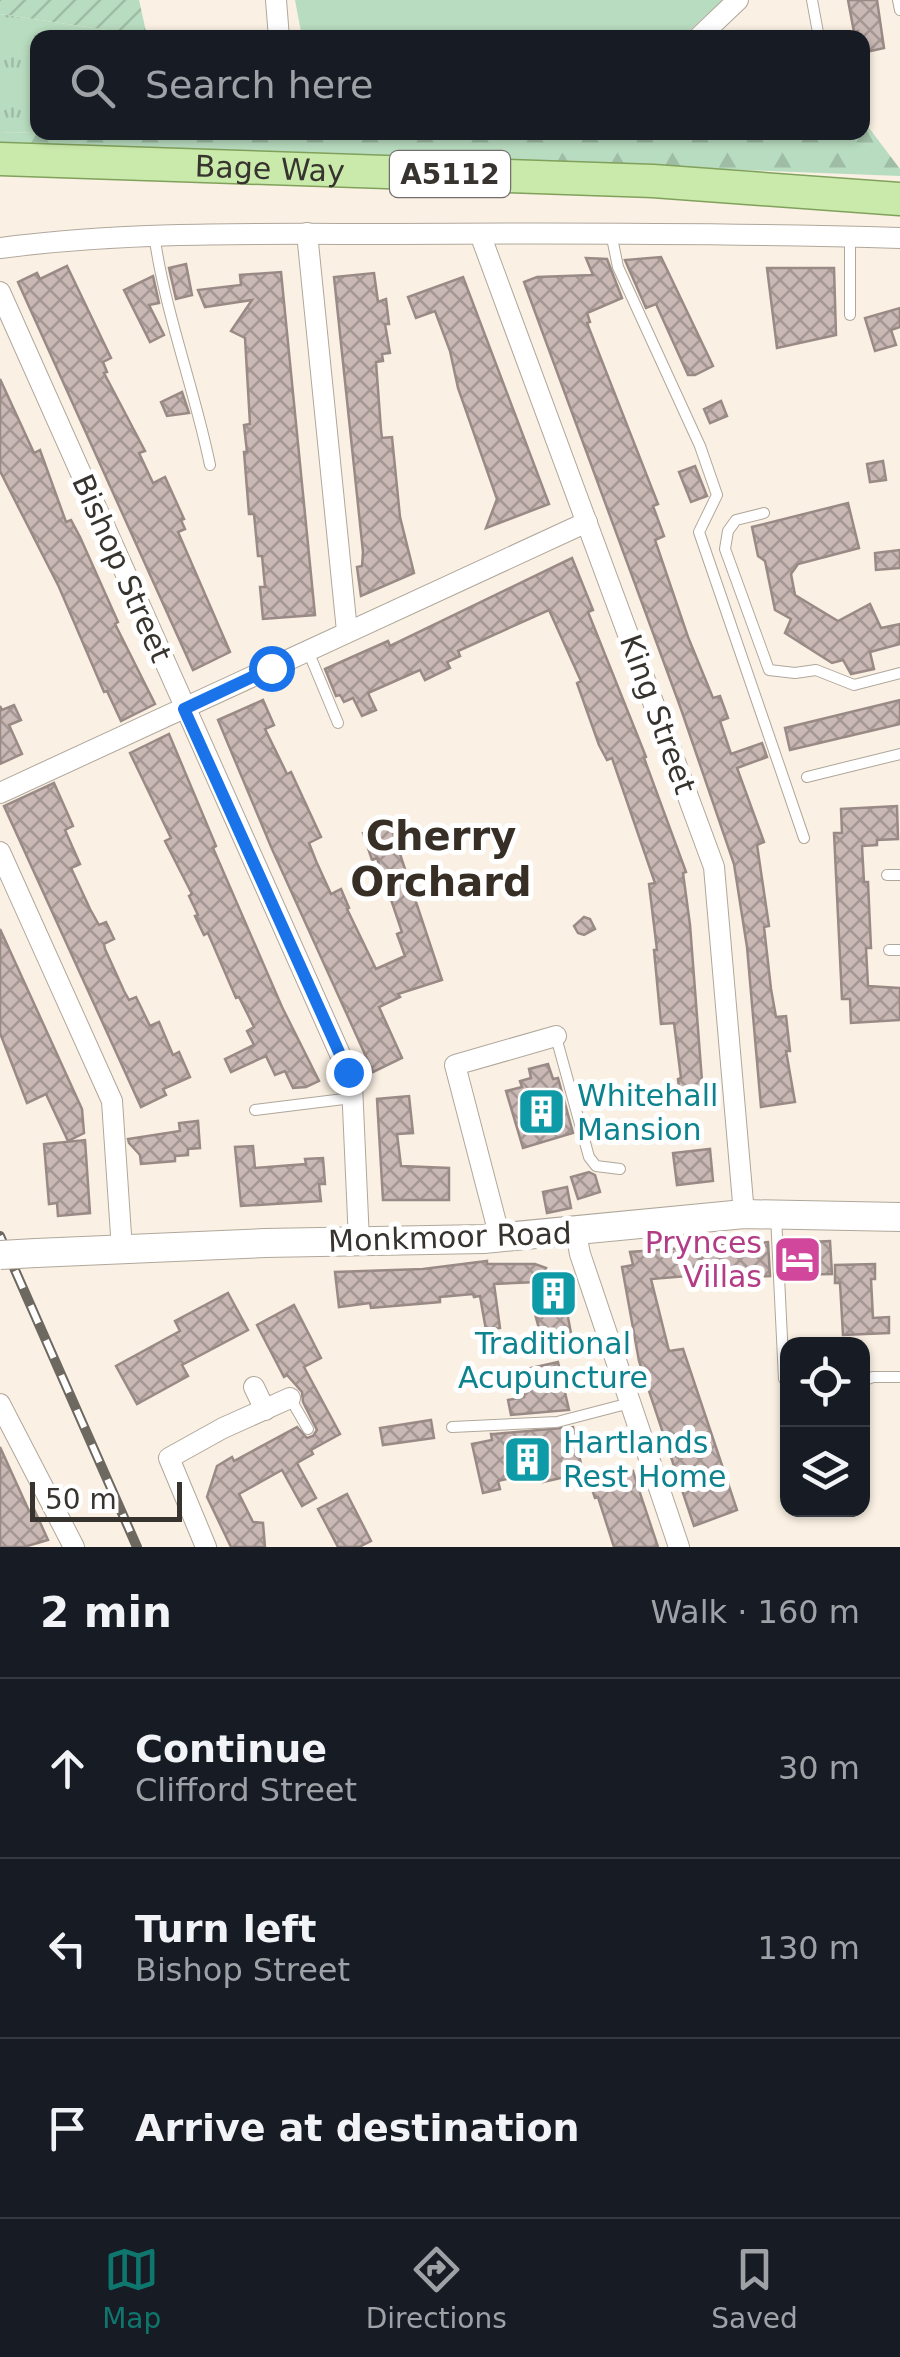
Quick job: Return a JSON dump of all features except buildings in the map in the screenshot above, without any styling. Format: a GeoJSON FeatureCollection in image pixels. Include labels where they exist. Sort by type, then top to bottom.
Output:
{"type":"FeatureCollection","features":[{"type":"Feature","properties":{"kind":"main road","name":"Bage Way"},"geometry":{"type":"LineString","coordinates":[[0,159],[653,181],[900,199]]}},
{"type":"Feature","properties":{"kind":"street"},"geometry":{"type":"LineString","coordinates":[[276,0],[278,30]]}},
{"type":"Feature","properties":{"kind":"street"},"geometry":{"type":"LineString","coordinates":[[706,30],[738,0]]}},
{"type":"Feature","properties":{"kind":"street"},"geometry":{"type":"LineString","coordinates":[[307,233],[344,622],[348,631]]}},
{"type":"Feature","properties":{"kind":"street"},"geometry":{"type":"LineString","coordinates":[[0,248],[81,237],[154,234],[611,233],[900,238]]}},
{"type":"Feature","properties":{"kind":"street","name":"King Street"},"geometry":{"type":"LineString","coordinates":[[480,234],[714,866],[744,1214]]}},
{"type":"Feature","properties":{"kind":"street","name":"Bishop Street"},"geometry":{"type":"LineString","coordinates":[[0,292],[348,1072],[359,1241]]}},
{"type":"Feature","properties":{"kind":"street"},"geometry":{"type":"LineString","coordinates":[[0,793],[587,522]]}},
{"type":"Feature","properties":{"kind":"street"},"geometry":{"type":"LineString","coordinates":[[0,852],[112,1101],[122,1250]]}},
{"type":"Feature","properties":{"kind":"street"},"geometry":{"type":"LineString","coordinates":[[500,1238],[455,1065],[556,1036]]}},
{"type":"Feature","properties":{"kind":"street","name":"Monkmoor Road"},"geometry":{"type":"LineString","coordinates":[[0,1255],[500,1238],[744,1214],[900,1218]]}},
{"type":"Feature","properties":{"kind":"street"},"geometry":{"type":"LineString","coordinates":[[576,1233],[680,1547]]}},
{"type":"Feature","properties":{"kind":"street"},"geometry":{"type":"LineString","coordinates":[[254,1387],[264,1410]]}},
{"type":"Feature","properties":{"kind":"street"},"geometry":{"type":"LineString","coordinates":[[206,1547],[168,1458],[222,1428],[290,1398]]}},
{"type":"Feature","properties":{"kind":"street"},"geometry":{"type":"LineString","coordinates":[[0,1404],[74,1547]]}},
{"type":"Feature","properties":{"kind":"lane"},"geometry":{"type":"LineString","coordinates":[[812,0],[818,30]]}},
{"type":"Feature","properties":{"kind":"lane"},"geometry":{"type":"LineString","coordinates":[[898,0],[900,10]]}},
{"type":"Feature","properties":{"kind":"lane"},"geometry":{"type":"LineString","coordinates":[[611,233],[618,268],[700,446],[718,495],[699,532],[804,838]]}},
{"type":"Feature","properties":{"kind":"lane"},"geometry":{"type":"LineString","coordinates":[[154,234],[157,263],[210,465]]}},
{"type":"Feature","properties":{"kind":"lane"},"geometry":{"type":"LineString","coordinates":[[850,237],[850,315]]}},
{"type":"Feature","properties":{"kind":"lane"},"geometry":{"type":"LineString","coordinates":[[764,513],[736,520],[728,532],[725,550],[769,670],[816,670],[854,686],[900,673]]}},
{"type":"Feature","properties":{"kind":"lane"},"geometry":{"type":"LineString","coordinates":[[308,651],[338,722]]}},
{"type":"Feature","properties":{"kind":"lane"},"geometry":{"type":"LineString","coordinates":[[807,778],[900,754]]}},
{"type":"Feature","properties":{"kind":"lane"},"geometry":{"type":"LineString","coordinates":[[887,875],[900,874]]}},
{"type":"Feature","properties":{"kind":"lane"},"geometry":{"type":"LineString","coordinates":[[556,1036],[589,1157],[596,1166],[620,1169]]}},
{"type":"Feature","properties":{"kind":"lane"},"geometry":{"type":"LineString","coordinates":[[254,1110],[352,1098]]}},
{"type":"Feature","properties":{"kind":"lane"},"geometry":{"type":"LineString","coordinates":[[776,1215],[782,1337]]}},
{"type":"Feature","properties":{"kind":"lane"},"geometry":{"type":"LineString","coordinates":[[870,1378],[900,1377]]}},
{"type":"Feature","properties":{"kind":"lane"},"geometry":{"type":"LineString","coordinates":[[290,1398],[308,1429]]}},
{"type":"Feature","properties":{"kind":"lane"},"geometry":{"type":"LineString","coordinates":[[452,1427],[557,1422],[631,1403]]}},
{"type":"Feature","properties":{"kind":"green space"},"geometry":{"type":"Polygon","coordinates":[[[0,0],[139,0],[146,30],[107,30],[0,14],[0,0]]]}},
{"type":"Feature","properties":{"kind":"green space"},"geometry":{"type":"Polygon","coordinates":[[[295,0],[723,0],[690,30],[301,30],[295,0]]]}},
{"type":"Feature","properties":{"kind":"green space"},"geometry":{"type":"Polygon","coordinates":[[[0,14],[107,30],[30,30],[30,132],[0,133],[0,14]]]}},
{"type":"Feature","properties":{"kind":"green space"},"geometry":{"type":"Polygon","coordinates":[[[870,129],[900,169],[900,176],[0,142],[0,133],[30,132],[30,140],[870,140],[870,129]]]}},
{"type":"Feature","properties":{"kind":"railway"},"geometry":{"type":"LineString","coordinates":[[0,1236],[137,1547]]}},
{"type":"Feature","properties":{"kind":"place","name":"Whitehall Mansion"},"geometry":{"type":"Point","coordinates":[542,1112]}},
{"type":"Feature","properties":{"kind":"place","name":"Prynces Villas"},"geometry":{"type":"Point","coordinates":[797,1259]}},
{"type":"Feature","properties":{"kind":"place","name":"Traditional Acupuncture"},"geometry":{"type":"Point","coordinates":[553,1294]}},
{"type":"Feature","properties":{"kind":"place","name":"Hartlands Rest Home"},"geometry":{"type":"Point","coordinates":[528,1459]}},
{"type":"Feature","properties":{"kind":"district","name":"Cherry Orchard"},"geometry":{"type":"Point","coordinates":[441,859]}},
{"type":"Feature","properties":{"kind":"route"},"geometry":{"type":"LineString","coordinates":[[271,668],[184,709],[348,1072]]}}]}
